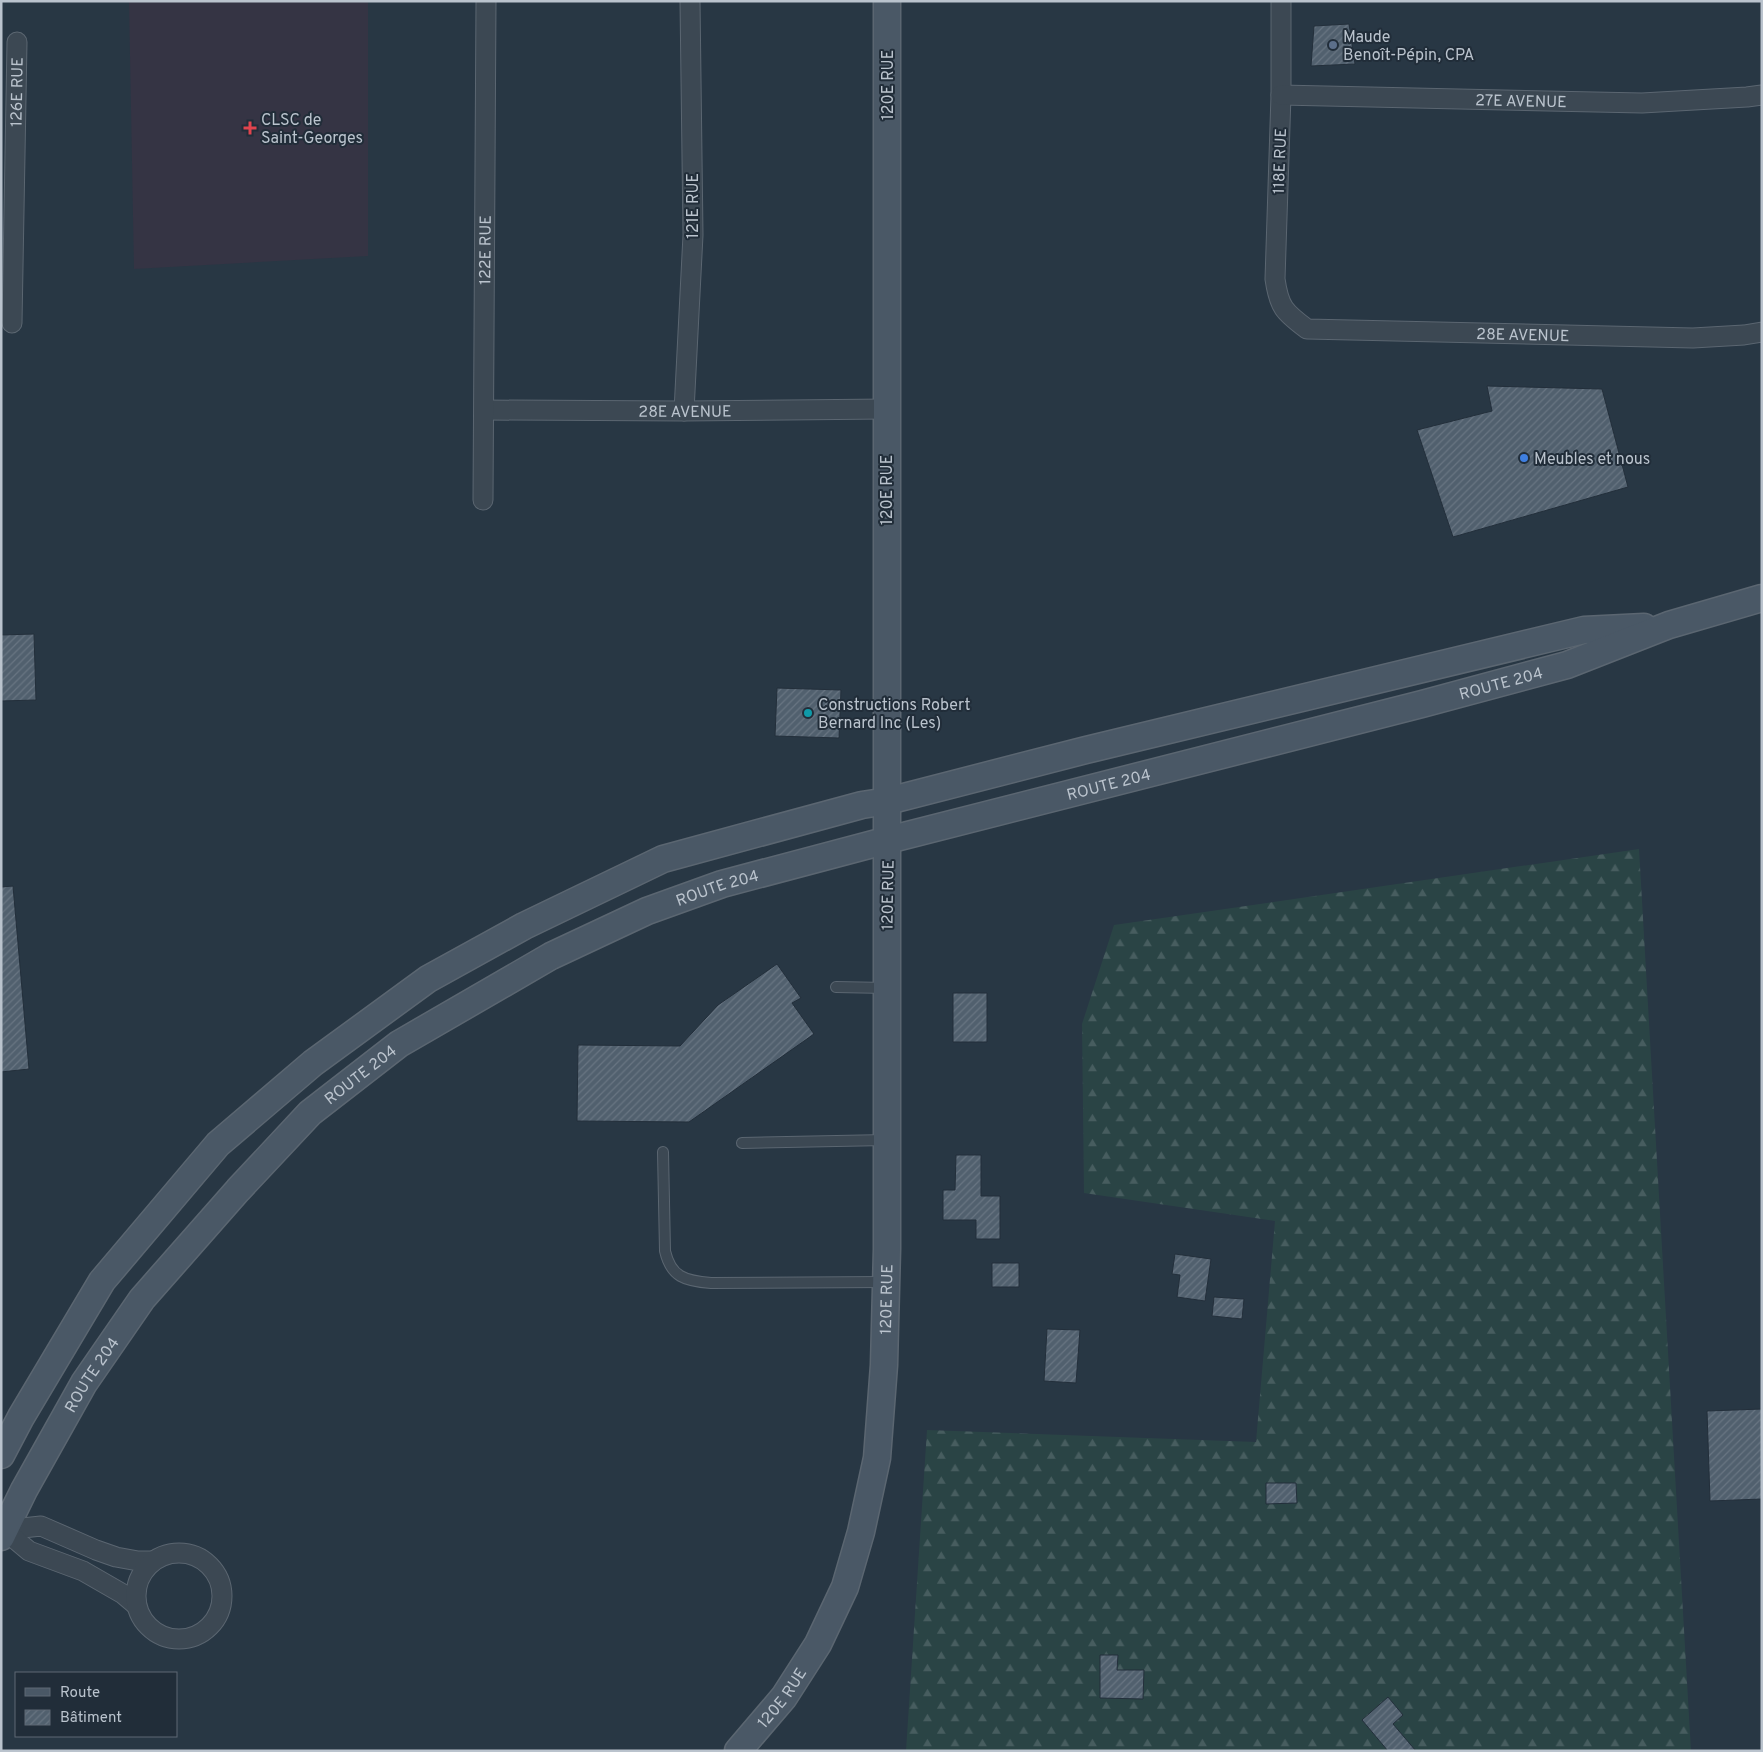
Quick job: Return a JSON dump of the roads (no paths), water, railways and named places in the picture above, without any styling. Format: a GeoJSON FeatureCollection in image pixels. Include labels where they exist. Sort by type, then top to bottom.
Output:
{"type":"FeatureCollection","features":[{"type":"Feature","properties":{"kind":"main road","name":"120E RUE"},"geometry":{"type":"LineString","coordinates":[[738,1751],[784,1697],[818,1644],[845,1587],[864,1521],[877,1458],[884,1365],[886,1282],[888,840],[887,1]]}},
{"type":"Feature","properties":{"kind":"main road","name":"ROUTE 204"},"geometry":{"type":"LineString","coordinates":[[2,1532],[84,1383],[142,1299],[238,1190],[310,1113],[399,1044],[551,956],[647,912],[722,884],[1568,665],[1670,625],[1762,598]]}},
{"type":"Feature","properties":{"kind":"main road","name":"ROUTE 204"},"geometry":{"type":"LineString","coordinates":[[1,1455],[20,1416],[102,1281],[218,1144],[312,1062],[428,979],[524,926],[663,859],[862,805],[888,801],[1086,750],[1584,630],[1670,625]]}},
{"type":"Feature","properties":{"kind":"street","name":"122E RUE"},"geometry":{"type":"LineString","coordinates":[[483,500],[486,1]]}},
{"type":"Feature","properties":{"kind":"street","name":"121E RUE"},"geometry":{"type":"LineString","coordinates":[[684,411],[693,235],[690,1]]}},
{"type":"Feature","properties":{"kind":"street","name":"118E RUE"},"geometry":{"type":"LineString","coordinates":[[1282,1],[1275,279],[1278,298],[1290,316]]}},
{"type":"Feature","properties":{"kind":"street","name":"126E RUE"},"geometry":{"type":"LineString","coordinates":[[12,323],[8,156],[18,42]]}},
{"type":"Feature","properties":{"kind":"street","name":"27E AVENUE"},"geometry":{"type":"LineString","coordinates":[[1281,95],[1642,103],[1762,95]]}},
{"type":"Feature","properties":{"kind":"street","name":"28E AVENUE"},"geometry":{"type":"LineString","coordinates":[[1290,316],[1307,329],[1694,338],[1762,332]]}},
{"type":"Feature","properties":{"kind":"street","name":"28E AVENUE"},"geometry":{"type":"LineString","coordinates":[[484,410],[886,409]]}},
{"type":"Feature","properties":{"kind":"street"},"geometry":{"type":"LineString","coordinates":[[2,1532],[41,1526],[116,1557],[138,1561],[153,1561]]}},
{"type":"Feature","properties":{"kind":"street"},"geometry":{"type":"LineString","coordinates":[[2,1532],[29,1551],[83,1571],[123,1594],[136,1605]]}},
{"type":"Feature","properties":{"kind":"street"},"geometry":{"type":"LineString","coordinates":[[177,1552],[190,1554],[202,1559],[212,1568],[219,1579],[222,1592],[222,1605],[217,1617],[209,1628],[198,1635],[185,1639],[160,1635],[149,1628],[141,1617],[136,1605],[138,1581],[144,1570],[153,1561],[177,1552]]}},
{"type":"Feature","properties":{"kind":"lane"},"geometry":{"type":"LineString","coordinates":[[836,987],[886,988]]}},
{"type":"Feature","properties":{"kind":"lane"},"geometry":{"type":"LineString","coordinates":[[742,1143],[886,1140]]}},
{"type":"Feature","properties":{"kind":"lane"},"geometry":{"type":"LineString","coordinates":[[663,1152],[666,1251],[668,1264],[675,1272],[691,1281],[710,1283],[886,1282]]}},
{"type":"Feature","properties":{"kind":"place","name":"Maude Benoît-Pépin, CPA"},"geometry":{"type":"Point","coordinates":[1333,45]}},
{"type":"Feature","properties":{"kind":"place","name":"CLSC de Saint-Georges"},"geometry":{"type":"Point","coordinates":[250,128]}},
{"type":"Feature","properties":{"kind":"place","name":"Meubles et nous"},"geometry":{"type":"Point","coordinates":[1524,458]}},
{"type":"Feature","properties":{"kind":"place","name":"Constructions Robert Bernard Inc (Les)"},"geometry":{"type":"Point","coordinates":[808,713]}}]}
